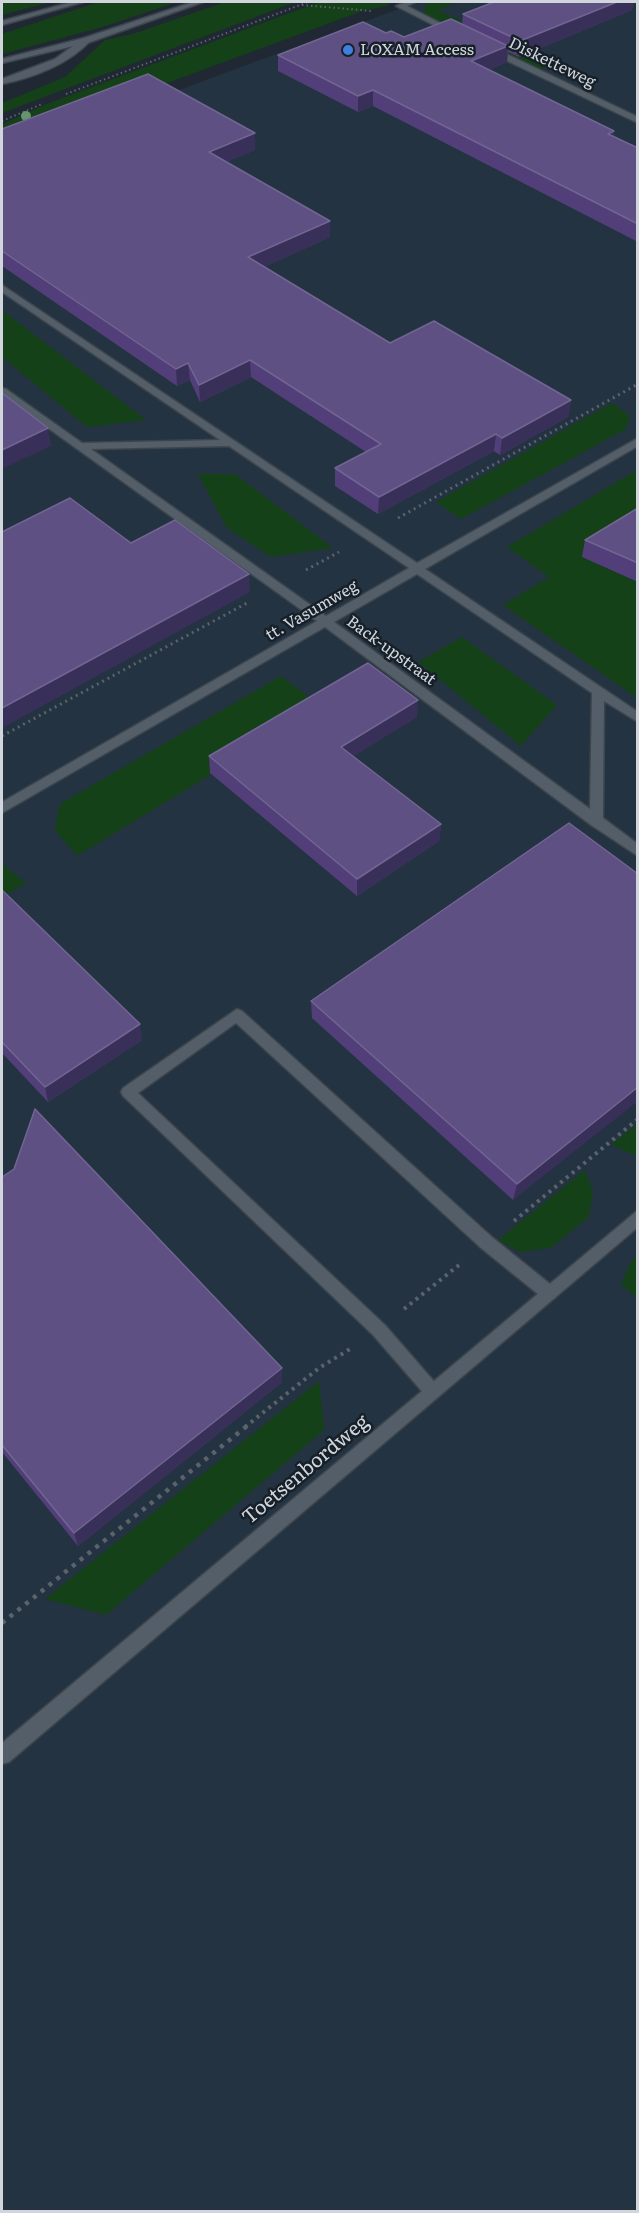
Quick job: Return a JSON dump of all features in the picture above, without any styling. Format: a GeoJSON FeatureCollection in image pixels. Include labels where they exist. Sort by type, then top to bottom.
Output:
{"type":"FeatureCollection","features":[{"type":"Feature","properties":{"kind":"street"},"geometry":{"type":"LineString","coordinates":[[2,23],[79,2]]}},
{"type":"Feature","properties":{"kind":"street"},"geometry":{"type":"LineString","coordinates":[[2,61],[87,40],[199,2]]}},
{"type":"Feature","properties":{"kind":"street"},"geometry":{"type":"LineString","coordinates":[[400,6],[412,2]]}},
{"type":"Feature","properties":{"kind":"street"},"geometry":{"type":"LineString","coordinates":[[400,6],[465,37]]}},
{"type":"Feature","properties":{"kind":"street"},"geometry":{"type":"LineString","coordinates":[[2,82],[61,60],[87,40]]}},
{"type":"Feature","properties":{"kind":"street","name":"Disketteweg"},"geometry":{"type":"LineString","coordinates":[[476,43],[638,121]]}},
{"type":"Feature","properties":{"kind":"street"},"geometry":{"type":"LineString","coordinates":[[2,288],[638,718]]}},
{"type":"Feature","properties":{"kind":"street","name":"Back-upstraat"},"geometry":{"type":"LineString","coordinates":[[2,391],[276,586],[638,851]]}},
{"type":"Feature","properties":{"kind":"street","name":"tt. Vasumweg"},"geometry":{"type":"LineString","coordinates":[[2,808],[638,441]]}},
{"type":"Feature","properties":{"kind":"street"},"geometry":{"type":"LineString","coordinates":[[77,446],[231,443]]}},
{"type":"Feature","properties":{"kind":"street"},"geometry":{"type":"LineString","coordinates":[[596,822],[598,692]]}},
{"type":"Feature","properties":{"kind":"street"},"geometry":{"type":"LineString","coordinates":[[432,1391],[379,1330],[128,1092],[237,1015],[488,1243],[549,1293]]}},
{"type":"Feature","properties":{"kind":"street","name":"Toetsenbordweg"},"geometry":{"type":"LineString","coordinates":[[2,1755],[638,1217]]}},
{"type":"Feature","properties":{"kind":"path"},"geometry":{"type":"LineString","coordinates":[[63,95],[308,2]]}},
{"type":"Feature","properties":{"kind":"path"},"geometry":{"type":"LineString","coordinates":[[298,5],[367,11],[383,11],[400,6]]}},
{"type":"Feature","properties":{"kind":"path"},"geometry":{"type":"LineString","coordinates":[[2,121],[43,104]]}},
{"type":"Feature","properties":{"kind":"path"},"geometry":{"type":"LineString","coordinates":[[2,736],[638,384]]}},
{"type":"Feature","properties":{"kind":"path"},"geometry":{"type":"LineString","coordinates":[[2,1623],[318,1368],[379,1330],[638,1119]]}},
{"type":"Feature","properties":{"kind":"shaded area"},"geometry":{"type":"Polygon","coordinates":[[[418,2],[637,2],[637,2211],[2,2212],[2,155],[418,2]]]}},
{"type":"Feature","properties":{"kind":"green space"},"geometry":{"type":"Polygon","coordinates":[[[2,2],[51,2],[2,15],[2,2]]]}},
{"type":"Feature","properties":{"kind":"green space"},"geometry":{"type":"Polygon","coordinates":[[[99,2],[177,2],[99,28],[2,54],[2,34],[99,2]]]}},
{"type":"Feature","properties":{"kind":"green space"},"geometry":{"type":"Polygon","coordinates":[[[225,2],[295,2],[2,113],[2,103],[65,77],[105,40],[133,34],[225,2]]]}},
{"type":"Feature","properties":{"kind":"green space"},"geometry":{"type":"Polygon","coordinates":[[[319,2],[392,2],[386,6],[362,11],[2,144],[2,124],[47,104],[319,2]]]}},
{"type":"Feature","properties":{"kind":"green space"},"geometry":{"type":"Polygon","coordinates":[[[426,2],[458,2],[438,10],[563,67],[538,69],[424,15],[426,2]]]}},
{"type":"Feature","properties":{"kind":"green space"},"geometry":{"type":"Polygon","coordinates":[[[2,310],[146,420],[87,427],[2,357],[2,310]]]}},
{"type":"Feature","properties":{"kind":"green space"},"geometry":{"type":"Polygon","coordinates":[[[612,403],[630,416],[626,429],[461,519],[436,502],[612,403]]]}},
{"type":"Feature","properties":{"kind":"green space"},"geometry":{"type":"Polygon","coordinates":[[[637,470],[637,523],[582,557],[637,582],[637,698],[503,605],[549,577],[507,547],[637,470]]]}},
{"type":"Feature","properties":{"kind":"green space"},"geometry":{"type":"Polygon","coordinates":[[[198,474],[235,474],[333,548],[271,557],[227,528],[198,474]]]}},
{"type":"Feature","properties":{"kind":"green space"},"geometry":{"type":"Polygon","coordinates":[[[462,637],[557,705],[521,746],[418,662],[462,637]]]}},
{"type":"Feature","properties":{"kind":"green space"},"geometry":{"type":"Polygon","coordinates":[[[281,676],[322,707],[77,856],[55,830],[60,804],[281,676]]]}},
{"type":"Feature","properties":{"kind":"green space"},"geometry":{"type":"Polygon","coordinates":[[[2,864],[26,883],[2,897],[2,864]]]}},
{"type":"Feature","properties":{"kind":"green space"},"geometry":{"type":"Polygon","coordinates":[[[637,1124],[637,1156],[611,1145],[637,1124]]]}},
{"type":"Feature","properties":{"kind":"green space"},"geometry":{"type":"Polygon","coordinates":[[[585,1170],[593,1192],[589,1217],[551,1248],[520,1252],[498,1240],[585,1170]]]}},
{"type":"Feature","properties":{"kind":"green space"},"geometry":{"type":"Polygon","coordinates":[[[637,1255],[637,1298],[621,1284],[632,1260],[637,1255]]]}},
{"type":"Feature","properties":{"kind":"green space"},"geometry":{"type":"Polygon","coordinates":[[[319,1381],[324,1430],[106,1615],[45,1599],[319,1381]]]}},
{"type":"Feature","properties":{"kind":"building"},"geometry":{"type":"Polygon","coordinates":[[[494,2],[617,2],[520,41],[463,14],[494,2]]]}},
{"type":"Feature","properties":{"kind":"building"},"geometry":{"type":"Polygon","coordinates":[[[451,19],[508,46],[471,61],[614,131],[608,134],[638,148],[638,224],[373,90],[358,96],[278,55],[363,22],[386,33],[391,31],[404,37],[451,19]]]}},
{"type":"Feature","properties":{"kind":"building"},"geometry":{"type":"Polygon","coordinates":[[[148,74],[255,133],[209,152],[330,221],[248,257],[390,343],[434,321],[571,400],[502,438],[496,434],[379,497],[335,468],[381,444],[250,360],[199,385],[188,363],[176,369],[2,251],[2,129],[148,74]]]}},
{"type":"Feature","properties":{"kind":"building"},"geometry":{"type":"Polygon","coordinates":[[[2,393],[48,428],[2,450],[2,393]]]}},
{"type":"Feature","properties":{"kind":"building"},"geometry":{"type":"Polygon","coordinates":[[[70,498],[131,543],[175,520],[249,574],[2,708],[2,532],[70,498]]]}},
{"type":"Feature","properties":{"kind":"building"},"geometry":{"type":"Polygon","coordinates":[[[638,508],[638,563],[585,540],[638,508]]]}},
{"type":"Feature","properties":{"kind":"building"},"geometry":{"type":"Polygon","coordinates":[[[368,663],[418,700],[341,747],[441,824],[357,879],[209,756],[368,663]]]}},
{"type":"Feature","properties":{"kind":"building"},"geometry":{"type":"Polygon","coordinates":[[[569,823],[638,874],[638,1087],[517,1184],[311,1001],[569,823]]]}},
{"type":"Feature","properties":{"kind":"building"},"geometry":{"type":"Polygon","coordinates":[[[2,890],[140,1024],[45,1087],[2,1042],[2,890]]]}},
{"type":"Feature","properties":{"kind":"building"},"geometry":{"type":"Polygon","coordinates":[[[35,1109],[282,1368],[74,1533],[2,1445],[2,1177],[14,1169],[35,1109]]]}},
{"type":"Feature","properties":{"kind":"place","name":"LOXAM Access"},"geometry":{"type":"Point","coordinates":[348,50]}}]}
